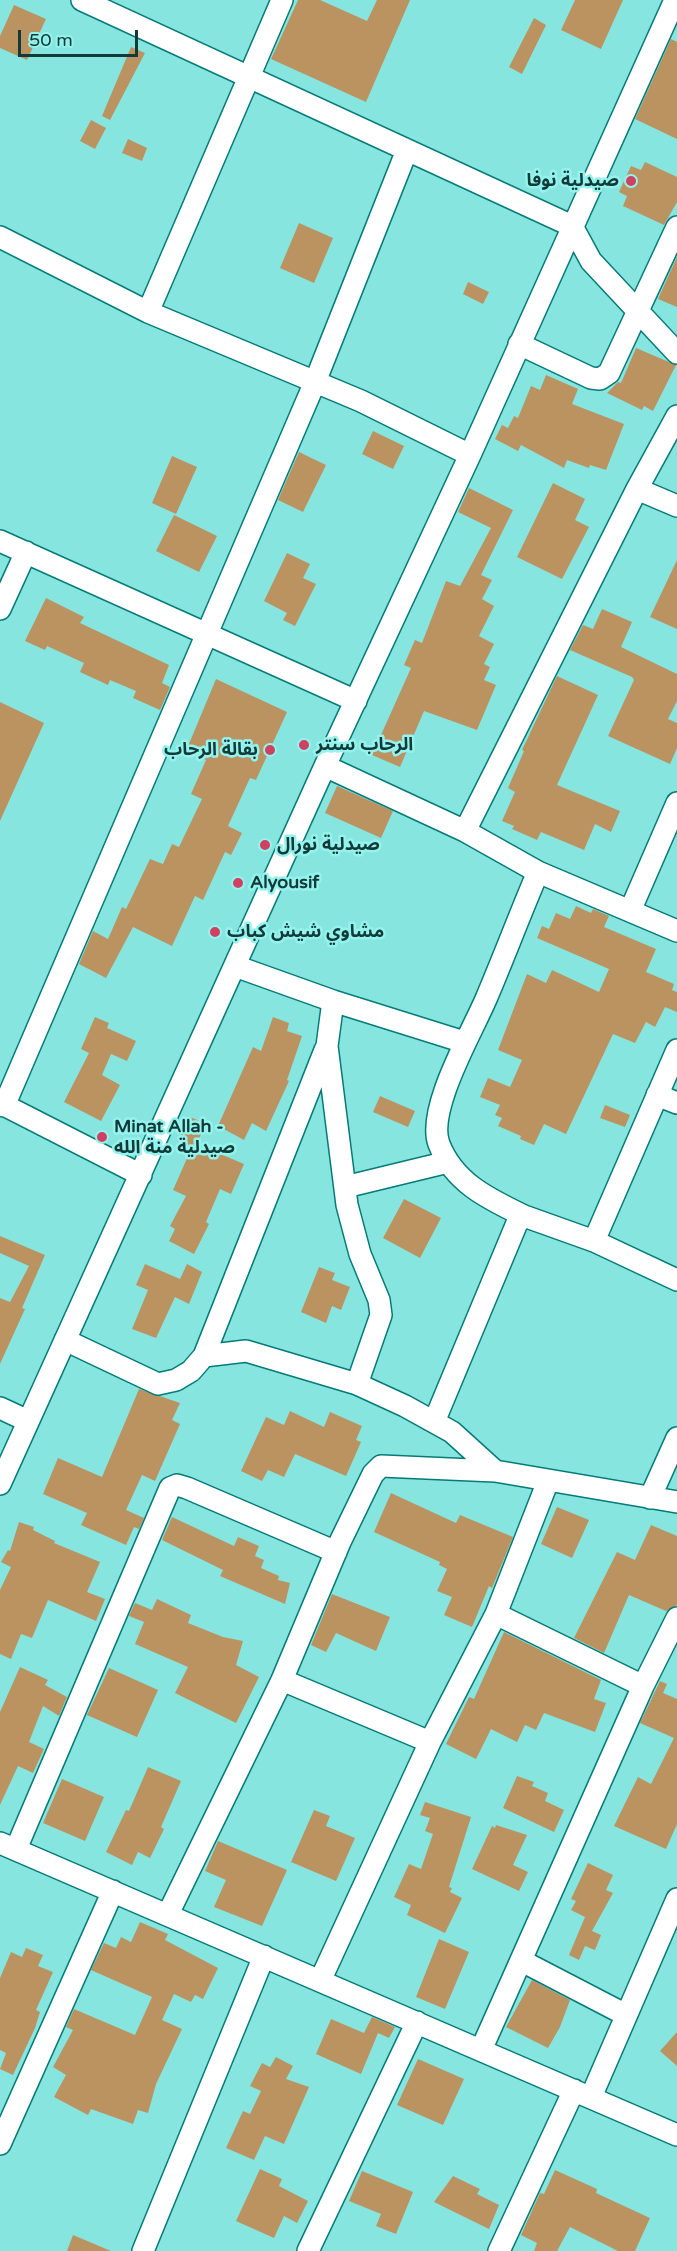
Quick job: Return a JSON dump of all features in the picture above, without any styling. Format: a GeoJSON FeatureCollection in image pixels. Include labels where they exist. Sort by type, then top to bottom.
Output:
{"type":"FeatureCollection","features":[{"type":"Feature","properties":{"kind":"street"},"geometry":{"type":"LineString","coordinates":[[82,0],[572,226],[591,261],[638,314],[677,353]]}},
{"type":"Feature","properties":{"kind":"street"},"geometry":{"type":"LineString","coordinates":[[148,312],[282,0]]}},
{"type":"Feature","properties":{"kind":"street"},"geometry":{"type":"LineString","coordinates":[[0,1484],[675,0]]}},
{"type":"Feature","properties":{"kind":"street"},"geometry":{"type":"LineString","coordinates":[[141,1175],[2,1105],[208,634],[315,382],[407,150]]}},
{"type":"Feature","properties":{"kind":"street"},"geometry":{"type":"LineString","coordinates":[[519,344],[591,378],[600,379],[609,374],[677,227]]}},
{"type":"Feature","properties":{"kind":"street"},"geometry":{"type":"LineString","coordinates":[[0,237],[148,312],[361,401],[470,455]]}},
{"type":"Feature","properties":{"kind":"street"},"geometry":{"type":"LineString","coordinates":[[465,831],[637,489],[677,416]]}},
{"type":"Feature","properties":{"kind":"street"},"geometry":{"type":"LineString","coordinates":[[637,489],[677,506]]}},
{"type":"Feature","properties":{"kind":"street"},"geometry":{"type":"LineString","coordinates":[[0,540],[356,701]]}},
{"type":"Feature","properties":{"kind":"street"},"geometry":{"type":"LineString","coordinates":[[0,609],[26,552]]}},
{"type":"Feature","properties":{"kind":"street"},"geometry":{"type":"LineString","coordinates":[[326,766],[465,831],[538,872],[677,931]]}},
{"type":"Feature","properties":{"kind":"street"},"geometry":{"type":"LineString","coordinates":[[630,911],[677,803]]}},
{"type":"Feature","properties":{"kind":"street"},"geometry":{"type":"LineString","coordinates":[[538,872],[485,1002],[464,1042],[438,1116],[438,1142],[448,1162],[463,1181],[484,1197],[524,1216],[594,1242],[677,1280]]}},
{"type":"Feature","properties":{"kind":"street"},"geometry":{"type":"LineString","coordinates":[[235,966],[333,1001],[464,1042]]}},
{"type":"Feature","properties":{"kind":"street"},"geometry":{"type":"LineString","coordinates":[[65,1340],[158,1384],[176,1380],[191,1371],[204,1356],[327,1046],[333,1001]]}},
{"type":"Feature","properties":{"kind":"street"},"geometry":{"type":"LineString","coordinates":[[327,1046],[345,1187],[360,1254],[380,1300],[381,1315],[357,1384]]}},
{"type":"Feature","properties":{"kind":"street"},"geometry":{"type":"LineString","coordinates":[[594,1242],[667,1099],[677,1050]]}},
{"type":"Feature","properties":{"kind":"street"},"geometry":{"type":"LineString","coordinates":[[345,1187],[448,1162]]}},
{"type":"Feature","properties":{"kind":"street"},"geometry":{"type":"LineString","coordinates":[[434,1422],[517,1223],[524,1216]]}},
{"type":"Feature","properties":{"kind":"street"},"geometry":{"type":"LineString","coordinates":[[204,1356],[246,1351],[357,1384],[452,1432],[495,1471]]}},
{"type":"Feature","properties":{"kind":"street"},"geometry":{"type":"LineString","coordinates":[[0,1408],[28,1421]]}},
{"type":"Feature","properties":{"kind":"street"},"geometry":{"type":"LineString","coordinates":[[650,1498],[677,1438]]}},
{"type":"Feature","properties":{"kind":"street"},"geometry":{"type":"LineString","coordinates":[[168,1914],[282,1680],[336,1552],[373,1474],[381,1466],[495,1471],[677,1502]]}},
{"type":"Feature","properties":{"kind":"street"},"geometry":{"type":"LineString","coordinates":[[320,1981],[430,1742],[496,1614],[548,1481]]}},
{"type":"Feature","properties":{"kind":"street"},"geometry":{"type":"LineString","coordinates":[[336,1552],[188,1488],[177,1485],[170,1488],[8,1846],[677,2135]]}},
{"type":"Feature","properties":{"kind":"street"},"geometry":{"type":"LineString","coordinates":[[496,1614],[643,1686]]}},
{"type":"Feature","properties":{"kind":"street"},"geometry":{"type":"LineString","coordinates":[[480,2050],[522,1961],[643,1686],[677,1618]]}},
{"type":"Feature","properties":{"kind":"street"},"geometry":{"type":"LineString","coordinates":[[282,1680],[430,1742]]}},
{"type":"Feature","properties":{"kind":"street"},"geometry":{"type":"LineString","coordinates":[[0,2144],[113,1892]]}},
{"type":"Feature","properties":{"kind":"street"},"geometry":{"type":"LineString","coordinates":[[499,2251],[626,2015],[676,1907]]}},
{"type":"Feature","properties":{"kind":"street"},"geometry":{"type":"LineString","coordinates":[[143,2251],[264,1956]]}},
{"type":"Feature","properties":{"kind":"street"},"geometry":{"type":"LineString","coordinates":[[522,1961],[626,2015]]}},
{"type":"Feature","properties":{"kind":"street"},"geometry":{"type":"LineString","coordinates":[[308,2251],[417,2022]]}},
{"type":"Feature","properties":{"kind":"building"},"geometry":{"type":"Polygon","coordinates":[[[298,0],[320,0],[367,21],[377,0],[410,0],[366,102],[271,59],[298,0]]]}},
{"type":"Feature","properties":{"kind":"building"},"geometry":{"type":"Polygon","coordinates":[[[575,0],[623,0],[601,49],[561,30],[575,0]]]}},
{"type":"Feature","properties":{"kind":"building"},"geometry":{"type":"Polygon","coordinates":[[[14,5],[46,19],[27,60],[0,48],[0,36],[14,5]]]}},
{"type":"Feature","properties":{"kind":"building"},"geometry":{"type":"Polygon","coordinates":[[[534,18],[546,25],[522,74],[509,67],[534,18]]]}},
{"type":"Feature","properties":{"kind":"building"},"geometry":{"type":"Polygon","coordinates":[[[671,39],[677,42],[677,139],[635,119],[671,39]]]}},
{"type":"Feature","properties":{"kind":"building"},"geometry":{"type":"Polygon","coordinates":[[[131,47],[145,53],[110,120],[102,116],[131,47]]]}},
{"type":"Feature","properties":{"kind":"building"},"geometry":{"type":"Polygon","coordinates":[[[91,120],[106,128],[95,149],[80,141],[91,120]]]}},
{"type":"Feature","properties":{"kind":"building"},"geometry":{"type":"Polygon","coordinates":[[[128,139],[147,148],[142,161],[122,153],[128,139]]]}},
{"type":"Feature","properties":{"kind":"building"},"geometry":{"type":"Polygon","coordinates":[[[645,162],[677,177],[677,202],[664,225],[623,206],[627,196],[619,192],[631,166],[641,170],[645,162]]]}},
{"type":"Feature","properties":{"kind":"building"},"geometry":{"type":"Polygon","coordinates":[[[299,223],[333,238],[314,283],[280,268],[299,223]]]}},
{"type":"Feature","properties":{"kind":"building"},"geometry":{"type":"Polygon","coordinates":[[[677,257],[677,307],[658,299],[677,257]]]}},
{"type":"Feature","properties":{"kind":"building"},"geometry":{"type":"Polygon","coordinates":[[[468,282],[489,292],[483,304],[463,294],[468,282]]]}},
{"type":"Feature","properties":{"kind":"building"},"geometry":{"type":"Polygon","coordinates":[[[636,348],[676,365],[653,411],[644,406],[642,410],[607,393],[618,382],[621,383],[636,348]]]}},
{"type":"Feature","properties":{"kind":"building"},"geometry":{"type":"Polygon","coordinates":[[[546,375],[578,389],[572,404],[624,424],[606,470],[590,465],[589,468],[567,460],[564,468],[521,445],[518,451],[495,439],[502,425],[508,428],[514,416],[518,418],[531,386],[540,390],[546,375]]]}},
{"type":"Feature","properties":{"kind":"building"},"geometry":{"type":"Polygon","coordinates":[[[373,431],[404,446],[393,469],[362,454],[373,431]]]}},
{"type":"Feature","properties":{"kind":"building"},"geometry":{"type":"Polygon","coordinates":[[[299,452],[326,465],[303,512],[278,500],[299,452]]]}},
{"type":"Feature","properties":{"kind":"building"},"geometry":{"type":"Polygon","coordinates":[[[172,456],[197,467],[176,514],[152,503],[172,456]]]}},
{"type":"Feature","properties":{"kind":"building"},"geometry":{"type":"Polygon","coordinates":[[[553,483],[585,499],[575,520],[589,527],[562,579],[517,557],[553,483]]]}},
{"type":"Feature","properties":{"kind":"building"},"geometry":{"type":"Polygon","coordinates":[[[469,488],[513,510],[481,575],[492,580],[482,599],[494,606],[479,636],[494,644],[484,664],[490,667],[484,680],[496,685],[477,730],[424,711],[400,767],[372,755],[411,668],[404,665],[415,640],[422,643],[446,581],[460,586],[491,528],[458,512],[469,488]]]}},
{"type":"Feature","properties":{"kind":"building"},"geometry":{"type":"Polygon","coordinates":[[[174,515],[217,536],[199,572],[156,551],[174,515]]]}},
{"type":"Feature","properties":{"kind":"building"},"geometry":{"type":"Polygon","coordinates":[[[287,553],[310,564],[303,578],[316,584],[295,626],[283,620],[287,613],[264,601],[287,553]]]}},
{"type":"Feature","properties":{"kind":"building"},"geometry":{"type":"Polygon","coordinates":[[[677,560],[677,629],[650,617],[677,560]]]}},
{"type":"Feature","properties":{"kind":"building"},"geometry":{"type":"Polygon","coordinates":[[[46,598],[84,617],[80,623],[169,665],[162,683],[170,687],[160,710],[133,698],[136,691],[110,680],[108,685],[80,672],[84,663],[47,646],[45,650],[25,641],[46,598]]]}},
{"type":"Feature","properties":{"kind":"building"},"geometry":{"type":"Polygon","coordinates":[[[602,609],[632,622],[621,647],[677,674],[677,701],[668,719],[677,723],[677,748],[670,764],[608,736],[634,680],[632,677],[570,650],[583,625],[593,629],[602,609]]]}},
{"type":"Feature","properties":{"kind":"building"},"geometry":{"type":"Polygon","coordinates":[[[557,676],[598,695],[557,785],[620,811],[611,832],[595,824],[584,850],[541,832],[537,840],[512,829],[514,826],[502,821],[515,792],[508,788],[524,751],[522,750],[557,676]]]}},
{"type":"Feature","properties":{"kind":"building"},"geometry":{"type":"Polygon","coordinates":[[[216,679],[287,712],[256,780],[250,778],[228,826],[242,833],[231,855],[225,852],[203,900],[195,896],[172,946],[133,927],[106,978],[79,964],[93,931],[108,939],[122,907],[126,909],[150,859],[163,864],[172,844],[179,847],[202,799],[191,794],[206,760],[186,751],[216,679]]]}},
{"type":"Feature","properties":{"kind":"building"},"geometry":{"type":"Polygon","coordinates":[[[0,702],[44,723],[0,821],[0,702]]]}},
{"type":"Feature","properties":{"kind":"building"},"geometry":{"type":"Polygon","coordinates":[[[337,786],[393,811],[381,838],[325,813],[337,786]]]}},
{"type":"Feature","properties":{"kind":"building"},"geometry":{"type":"Polygon","coordinates":[[[576,906],[591,913],[593,909],[609,916],[604,927],[656,949],[646,972],[674,984],[672,990],[677,992],[677,1012],[665,1007],[655,1027],[646,1022],[635,1043],[613,1034],[566,1134],[544,1124],[534,1145],[520,1139],[521,1136],[498,1126],[502,1118],[495,1115],[500,1105],[480,1097],[488,1078],[510,1087],[522,1060],[498,1050],[527,974],[546,983],[552,970],[599,992],[609,969],[537,938],[542,926],[549,929],[556,913],[570,919],[576,906]]]}},
{"type":"Feature","properties":{"kind":"building"},"geometry":{"type":"Polygon","coordinates":[[[95,1017],[109,1023],[107,1028],[136,1041],[127,1061],[111,1054],[102,1075],[120,1085],[101,1121],[64,1102],[89,1053],[81,1049],[95,1017]]]}},
{"type":"Feature","properties":{"kind":"building"},"geometry":{"type":"Polygon","coordinates":[[[273,1017],[289,1023],[287,1031],[302,1036],[287,1080],[289,1081],[266,1131],[252,1123],[244,1140],[218,1126],[253,1047],[261,1051],[273,1017]]]}},
{"type":"Feature","properties":{"kind":"building"},"geometry":{"type":"Polygon","coordinates":[[[380,1096],[415,1111],[408,1127],[373,1112],[380,1096]]]}},
{"type":"Feature","properties":{"kind":"building"},"geometry":{"type":"Polygon","coordinates":[[[605,1105],[630,1115],[625,1127],[600,1118],[605,1105]]]}},
{"type":"Feature","properties":{"kind":"building"},"geometry":{"type":"Polygon","coordinates":[[[187,1116],[205,1123],[197,1144],[244,1164],[231,1194],[220,1189],[206,1222],[209,1224],[194,1254],[169,1241],[175,1229],[170,1226],[186,1196],[173,1190],[192,1147],[177,1141],[187,1116]]]}},
{"type":"Feature","properties":{"kind":"building"},"geometry":{"type":"Polygon","coordinates":[[[404,1199],[441,1218],[420,1258],[383,1238],[404,1199]]]}},
{"type":"Feature","properties":{"kind":"building"},"geometry":{"type":"Polygon","coordinates":[[[0,1236],[45,1255],[22,1308],[25,1309],[0,1364],[0,1298],[10,1302],[29,1266],[0,1253],[0,1236]]]}},
{"type":"Feature","properties":{"kind":"building"},"geometry":{"type":"Polygon","coordinates":[[[145,1264],[180,1279],[187,1264],[202,1272],[189,1304],[175,1297],[156,1338],[132,1329],[148,1290],[136,1285],[145,1264]]]}},
{"type":"Feature","properties":{"kind":"building"},"geometry":{"type":"Polygon","coordinates":[[[319,1267],[335,1273],[332,1280],[350,1287],[341,1310],[332,1306],[326,1323],[301,1312],[319,1267]]]}},
{"type":"Feature","properties":{"kind":"building"},"geometry":{"type":"Polygon","coordinates":[[[139,1389],[180,1403],[172,1420],[180,1424],[155,1481],[142,1475],[126,1510],[144,1518],[139,1529],[134,1527],[126,1545],[81,1525],[87,1513],[43,1494],[58,1458],[102,1477],[139,1389]]]}},
{"type":"Feature","properties":{"kind":"building"},"geometry":{"type":"Polygon","coordinates":[[[290,1411],[324,1427],[330,1412],[362,1426],[356,1440],[361,1442],[346,1476],[295,1454],[284,1477],[268,1470],[262,1481],[241,1471],[266,1417],[284,1425],[290,1411]]]}},
{"type":"Feature","properties":{"kind":"building"},"geometry":{"type":"Polygon","coordinates":[[[391,1493],[456,1523],[460,1515],[513,1537],[492,1588],[489,1586],[472,1627],[444,1615],[452,1597],[437,1591],[447,1569],[439,1565],[440,1562],[374,1532],[391,1493]]]}},
{"type":"Feature","properties":{"kind":"building"},"geometry":{"type":"Polygon","coordinates":[[[557,1507],[589,1520],[572,1558],[541,1544],[557,1507]]]}},
{"type":"Feature","properties":{"kind":"building"},"geometry":{"type":"Polygon","coordinates":[[[172,1517],[234,1546],[238,1537],[259,1546],[255,1556],[264,1560],[261,1568],[279,1576],[278,1580],[290,1583],[285,1604],[220,1576],[223,1570],[162,1540],[172,1517]]]}},
{"type":"Feature","properties":{"kind":"building"},"geometry":{"type":"Polygon","coordinates":[[[19,1522],[34,1527],[33,1530],[55,1541],[54,1543],[100,1562],[87,1592],[105,1599],[96,1621],[48,1600],[32,1638],[21,1634],[11,1659],[0,1654],[0,1590],[11,1567],[1,1562],[8,1550],[10,1551],[19,1522]]]}},
{"type":"Feature","properties":{"kind":"building"},"geometry":{"type":"Polygon","coordinates":[[[651,1525],[677,1536],[677,1605],[666,1611],[629,1595],[604,1653],[574,1638],[617,1552],[635,1560],[651,1525]]]}},
{"type":"Feature","properties":{"kind":"building"},"geometry":{"type":"Polygon","coordinates":[[[332,1594],[390,1617],[376,1651],[336,1633],[326,1652],[311,1645],[332,1594]]]}},
{"type":"Feature","properties":{"kind":"building"},"geometry":{"type":"Polygon","coordinates":[[[157,1599],[191,1615],[188,1623],[223,1637],[243,1641],[236,1665],[259,1677],[236,1723],[175,1693],[188,1667],[135,1644],[144,1622],[129,1616],[135,1603],[152,1610],[157,1599]]]}},
{"type":"Feature","properties":{"kind":"building"},"geometry":{"type":"Polygon","coordinates":[[[504,1632],[601,1680],[594,1699],[606,1703],[595,1732],[544,1713],[536,1730],[525,1725],[517,1742],[491,1729],[476,1759],[446,1744],[469,1697],[474,1699],[504,1632]]]}},
{"type":"Feature","properties":{"kind":"building"},"geometry":{"type":"Polygon","coordinates":[[[20,1667],[48,1680],[45,1685],[67,1697],[59,1716],[43,1706],[29,1742],[44,1749],[33,1773],[18,1766],[0,1805],[0,1712],[20,1667]]]}},
{"type":"Feature","properties":{"kind":"building"},"geometry":{"type":"Polygon","coordinates":[[[109,1668],[158,1690],[137,1737],[87,1715],[109,1668]]]}},
{"type":"Feature","properties":{"kind":"building"},"geometry":{"type":"Polygon","coordinates":[[[660,1681],[667,1684],[663,1693],[677,1699],[677,1824],[666,1849],[614,1826],[638,1777],[651,1784],[674,1738],[640,1723],[660,1681]]]}},
{"type":"Feature","properties":{"kind":"building"},"geometry":{"type":"Polygon","coordinates":[[[148,1767],[181,1781],[161,1827],[164,1829],[150,1858],[138,1852],[132,1865],[106,1852],[126,1810],[129,1811],[148,1767]]]}},
{"type":"Feature","properties":{"kind":"building"},"geometry":{"type":"Polygon","coordinates":[[[517,1776],[534,1782],[532,1786],[548,1793],[545,1801],[564,1810],[554,1832],[503,1808],[517,1776]]]}},
{"type":"Feature","properties":{"kind":"building"},"geometry":{"type":"Polygon","coordinates":[[[62,1779],[104,1797],[85,1841],[43,1823],[62,1779]]]}},
{"type":"Feature","properties":{"kind":"building"},"geometry":{"type":"Polygon","coordinates":[[[425,1802],[471,1817],[449,1887],[452,1888],[450,1892],[462,1898],[445,1933],[407,1915],[411,1905],[394,1897],[409,1864],[421,1869],[433,1834],[425,1831],[430,1818],[420,1815],[425,1802]]]}},
{"type":"Feature","properties":{"kind":"building"},"geometry":{"type":"Polygon","coordinates":[[[314,1810],[330,1816],[326,1826],[355,1838],[336,1881],[291,1862],[314,1810]]]}},
{"type":"Feature","properties":{"kind":"building"},"geometry":{"type":"Polygon","coordinates":[[[496,1825],[527,1835],[513,1865],[528,1872],[519,1891],[472,1869],[492,1826],[495,1828],[496,1825]]]}},
{"type":"Feature","properties":{"kind":"building"},"geometry":{"type":"Polygon","coordinates":[[[218,1841],[287,1870],[262,1926],[214,1907],[226,1880],[205,1871],[218,1841]]]}},
{"type":"Feature","properties":{"kind":"building"},"geometry":{"type":"Polygon","coordinates":[[[588,1863],[613,1875],[606,1890],[613,1893],[592,1931],[601,1935],[595,1950],[585,1946],[579,1960],[569,1955],[585,1917],[571,1910],[576,1901],[571,1899],[588,1863]]]}},
{"type":"Feature","properties":{"kind":"building"},"geometry":{"type":"Polygon","coordinates":[[[140,1922],[168,1934],[165,1940],[218,1968],[203,1999],[195,1995],[191,2002],[174,1994],[162,2020],[182,2029],[156,2084],[148,2113],[138,2110],[133,2124],[91,2109],[88,2115],[54,2097],[66,2075],[53,2067],[73,2030],[66,2027],[74,2009],[135,2035],[152,1997],[91,1970],[104,1943],[116,1948],[121,1937],[131,1942],[140,1922]]]}},
{"type":"Feature","properties":{"kind":"building"},"geometry":{"type":"Polygon","coordinates":[[[439,1939],[469,1952],[445,2009],[416,1997],[439,1939]]]}},
{"type":"Feature","properties":{"kind":"building"},"geometry":{"type":"Polygon","coordinates":[[[26,1948],[43,1955],[38,1966],[53,1972],[36,2010],[40,2012],[35,2028],[13,2075],[0,2069],[6,2053],[0,2050],[0,1978],[11,1952],[22,1957],[26,1948]]]}},
{"type":"Feature","properties":{"kind":"building"},"geometry":{"type":"Polygon","coordinates":[[[532,1980],[570,2000],[560,2027],[548,2048],[506,2027],[532,1980]]]}},
{"type":"Feature","properties":{"kind":"building"},"geometry":{"type":"Polygon","coordinates":[[[372,2017],[395,2027],[389,2038],[378,2033],[361,2074],[316,2054],[331,2019],[364,2033],[372,2017]]]}},
{"type":"Feature","properties":{"kind":"building"},"geometry":{"type":"Polygon","coordinates":[[[677,2032],[677,2066],[660,2051],[677,2032]]]}},
{"type":"Feature","properties":{"kind":"building"},"geometry":{"type":"Polygon","coordinates":[[[276,2057],[293,2066],[286,2079],[309,2087],[284,2144],[265,2136],[254,2160],[226,2148],[243,2111],[250,2114],[261,2091],[250,2086],[262,2063],[270,2067],[276,2057]]]}},
{"type":"Feature","properties":{"kind":"building"},"geometry":{"type":"Polygon","coordinates":[[[418,2059],[464,2079],[443,2125],[397,2105],[418,2059]]]}},
{"type":"Feature","properties":{"kind":"building"},"geometry":{"type":"Polygon","coordinates":[[[260,2169],[282,2179],[279,2186],[308,2201],[297,2223],[284,2216],[274,2238],[236,2221],[260,2169]]]}},
{"type":"Feature","properties":{"kind":"building"},"geometry":{"type":"Polygon","coordinates":[[[555,2170],[597,2189],[596,2193],[650,2218],[635,2251],[618,2251],[570,2227],[557,2251],[534,2251],[537,2243],[521,2235],[540,2193],[544,2194],[555,2170]]]}},
{"type":"Feature","properties":{"kind":"building"},"geometry":{"type":"Polygon","coordinates":[[[362,2171],[413,2192],[396,2234],[376,2226],[381,2214],[349,2201],[362,2171]]]}},
{"type":"Feature","properties":{"kind":"building"},"geometry":{"type":"Polygon","coordinates":[[[453,2176],[480,2189],[477,2194],[499,2205],[489,2229],[434,2202],[453,2176]]]}},
{"type":"Feature","properties":{"kind":"building"},"geometry":{"type":"Polygon","coordinates":[[[73,2235],[111,2251],[67,2251],[73,2235]]]}},
{"type":"Feature","properties":{"kind":"place","name":"صيدلية نوفا"},"geometry":{"type":"Point","coordinates":[631,181]}},
{"type":"Feature","properties":{"kind":"place","name":"الرحاب سنتر"},"geometry":{"type":"Point","coordinates":[304,745]}},
{"type":"Feature","properties":{"kind":"place","name":"بقالة الرحاب"},"geometry":{"type":"Point","coordinates":[270,750]}},
{"type":"Feature","properties":{"kind":"place","name":"صيدلية نورال"},"geometry":{"type":"Point","coordinates":[265,845]}},
{"type":"Feature","properties":{"kind":"place","name":"Alyousif"},"geometry":{"type":"Point","coordinates":[238,883]}},
{"type":"Feature","properties":{"kind":"place","name":"مشاوي شيش كباب"},"geometry":{"type":"Point","coordinates":[215,932]}},
{"type":"Feature","properties":{"kind":"place","name":"Minat Allah - صيدلية منة الله"},"geometry":{"type":"Point","coordinates":[102,1137]}}]}
